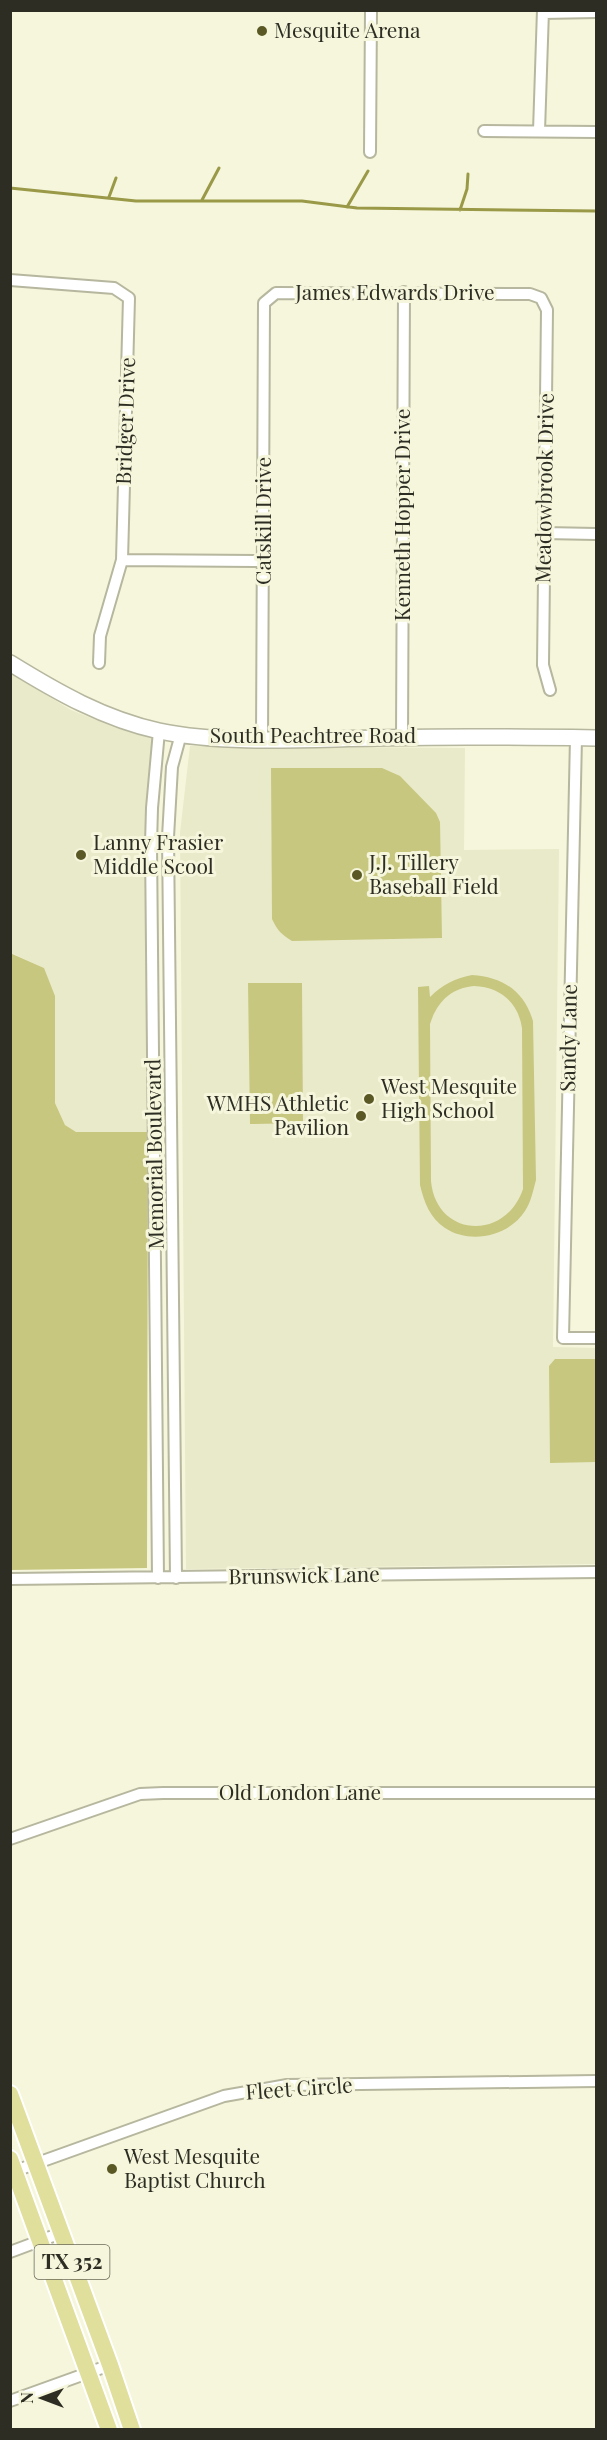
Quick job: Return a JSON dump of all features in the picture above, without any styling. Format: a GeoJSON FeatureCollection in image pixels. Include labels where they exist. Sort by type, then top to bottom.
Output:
{"type":"FeatureCollection","features":[{"type":"Feature","properties":{"kind":"main road","name":"South Peachtree Road"},"geometry":{"type":"LineString","coordinates":[[10,663],[86,707],[159,731],[181,734],[262,740],[402,737],[597,738]]}},
{"type":"Feature","properties":{"kind":"main road","name":"TX 352"},"geometry":{"type":"LineString","coordinates":[[12,2101],[111,2365],[132,2430]]}},
{"type":"Feature","properties":{"kind":"main road","name":"TX 352"},"geometry":{"type":"LineString","coordinates":[[13,2165],[109,2430]]}},
{"type":"Feature","properties":{"kind":"street"},"geometry":{"type":"LineString","coordinates":[[370,152],[371,10]]}},
{"type":"Feature","properties":{"kind":"street"},"geometry":{"type":"LineString","coordinates":[[539,131],[543,12],[597,12]]}},
{"type":"Feature","properties":{"kind":"street"},"geometry":{"type":"LineString","coordinates":[[484,131],[597,132]]}},
{"type":"Feature","properties":{"kind":"street","name":"Bridger Drive"},"geometry":{"type":"LineString","coordinates":[[10,280],[114,288],[129,298],[122,560],[99,636],[99,663]]}},
{"type":"Feature","properties":{"kind":"street","name":"Kenneth Hopper Drive"},"geometry":{"type":"LineString","coordinates":[[402,737],[404,292]]}},
{"type":"Feature","properties":{"kind":"street","name":"James Edwards Drive"},"geometry":{"type":"LineString","coordinates":[[264,303],[276,293],[530,294]]}},
{"type":"Feature","properties":{"kind":"street","name":"Meadowbrook Drive"},"geometry":{"type":"LineString","coordinates":[[530,294],[541,298],[547,310],[543,665],[550,690]]}},
{"type":"Feature","properties":{"kind":"street","name":"Catskill Drive"},"geometry":{"type":"LineString","coordinates":[[262,740],[264,303]]}},
{"type":"Feature","properties":{"kind":"street"},"geometry":{"type":"LineString","coordinates":[[544,533],[597,534]]}},
{"type":"Feature","properties":{"kind":"street"},"geometry":{"type":"LineString","coordinates":[[122,560],[264,561]]}},
{"type":"Feature","properties":{"kind":"street","name":"Memorial Boulevard"},"geometry":{"type":"LineString","coordinates":[[158,1578],[151,844],[159,731]]}},
{"type":"Feature","properties":{"kind":"street","name":"Memorial Boulevard"},"geometry":{"type":"LineString","coordinates":[[176,1578],[168,837],[172,767],[181,734]]}},
{"type":"Feature","properties":{"kind":"street","name":"Sandy Lane"},"geometry":{"type":"LineString","coordinates":[[576,738],[563,1338],[597,1338]]}},
{"type":"Feature","properties":{"kind":"street","name":"Brunswick Lane"},"geometry":{"type":"LineString","coordinates":[[10,1579],[597,1572]]}},
{"type":"Feature","properties":{"kind":"street","name":"Old London Lane"},"geometry":{"type":"LineString","coordinates":[[10,1839],[140,1794],[163,1792],[597,1793]]}},
{"type":"Feature","properties":{"kind":"street","name":"Fleet Circle"},"geometry":{"type":"LineString","coordinates":[[13,2165],[36,2163],[224,2096],[258,2089],[287,2085],[597,2080]]}},
{"type":"Feature","properties":{"kind":"street"},"geometry":{"type":"LineString","coordinates":[[10,2252],[61,2233]]}},
{"type":"Feature","properties":{"kind":"street"},"geometry":{"type":"LineString","coordinates":[[10,2401],[111,2365]]}},
{"type":"Feature","properties":{"kind":"shaded area","name":"Lanny Frasier Middle Scool"},"geometry":{"type":"Polygon","coordinates":[[[10,673],[71,710],[116,728],[157,739],[153,757],[148,1132],[75,1132],[65,1125],[55,1103],[44,968],[11,953],[10,673]]]}},
{"type":"Feature","properties":{"kind":"shaded area","name":"West Mesquite High School"},"geometry":{"type":"Polygon","coordinates":[[[190,746],[465,748],[464,850],[559,849],[553,1347],[596,1348],[596,1564],[186,1569],[180,833],[190,746]]]}},
{"type":"Feature","properties":{"kind":"shaded area","name":"J.J. Tillery Baseball Field"},"geometry":{"type":"Polygon","coordinates":[[[271,768],[382,768],[400,776],[436,813],[440,822],[442,938],[292,941],[285,937],[272,919],[271,768]]]}},
{"type":"Feature","properties":{"kind":"shaded area"},"geometry":{"type":"Polygon","coordinates":[[[10,953],[44,968],[55,996],[55,1103],[65,1125],[76,1132],[148,1132],[147,1568],[11,1570],[10,953]]]}},
{"type":"Feature","properties":{"kind":"shaded area"},"geometry":{"type":"Polygon","coordinates":[[[472,975],[493,979],[511,988],[524,1001],[533,1021],[536,1180],[532,1196],[525,1211],[509,1227],[500,1232],[478,1237],[455,1233],[440,1224],[428,1209],[420,1185],[418,987],[429,986],[430,997],[444,985],[472,975]],[[466,987],[446,997],[430,1024],[431,1181],[436,1200],[445,1213],[458,1222],[472,1226],[487,1225],[502,1218],[514,1206],[523,1189],[522,1028],[512,1004],[500,993],[483,987],[466,987]]]}},
{"type":"Feature","properties":{"kind":"shaded area"},"geometry":{"type":"Polygon","coordinates":[[[248,983],[302,983],[303,1123],[250,1124],[248,983]]]}},
{"type":"Feature","properties":{"kind":"shaded area"},"geometry":{"type":"Polygon","coordinates":[[[555,1359],[596,1359],[596,1462],[550,1463],[549,1366],[555,1359]]]}},
{"type":"Feature","properties":{"kind":"waterway"},"geometry":{"type":"LineString","coordinates":[[202,200],[219,168]]}},
{"type":"Feature","properties":{"kind":"waterway"},"geometry":{"type":"LineString","coordinates":[[347,207],[368,171]]}},
{"type":"Feature","properties":{"kind":"waterway"},"geometry":{"type":"LineString","coordinates":[[460,210],[467,189],[468,174]]}},
{"type":"Feature","properties":{"kind":"waterway"},"geometry":{"type":"LineString","coordinates":[[109,197],[116,178]]}},
{"type":"Feature","properties":{"kind":"waterway"},"geometry":{"type":"LineString","coordinates":[[10,188],[136,201],[302,201],[357,208],[596,211]]}},
{"type":"Feature","properties":{"kind":"place","name":"Mesquite Arena"},"geometry":{"type":"Point","coordinates":[262,31]}},
{"type":"Feature","properties":{"kind":"place","name":"Lanny Frasier Middle Scool"},"geometry":{"type":"Point","coordinates":[81,855]}},
{"type":"Feature","properties":{"kind":"place","name":"J.J. Tillery Baseball Field"},"geometry":{"type":"Point","coordinates":[357,875]}},
{"type":"Feature","properties":{"kind":"place","name":"West Mesquite High School"},"geometry":{"type":"Point","coordinates":[369,1099]}},
{"type":"Feature","properties":{"kind":"place","name":"WMHS Athletic Pavilion"},"geometry":{"type":"Point","coordinates":[361,1116]}},
{"type":"Feature","properties":{"kind":"place","name":"West Mesquite Baptist Church"},"geometry":{"type":"Point","coordinates":[112,2169]}}]}
